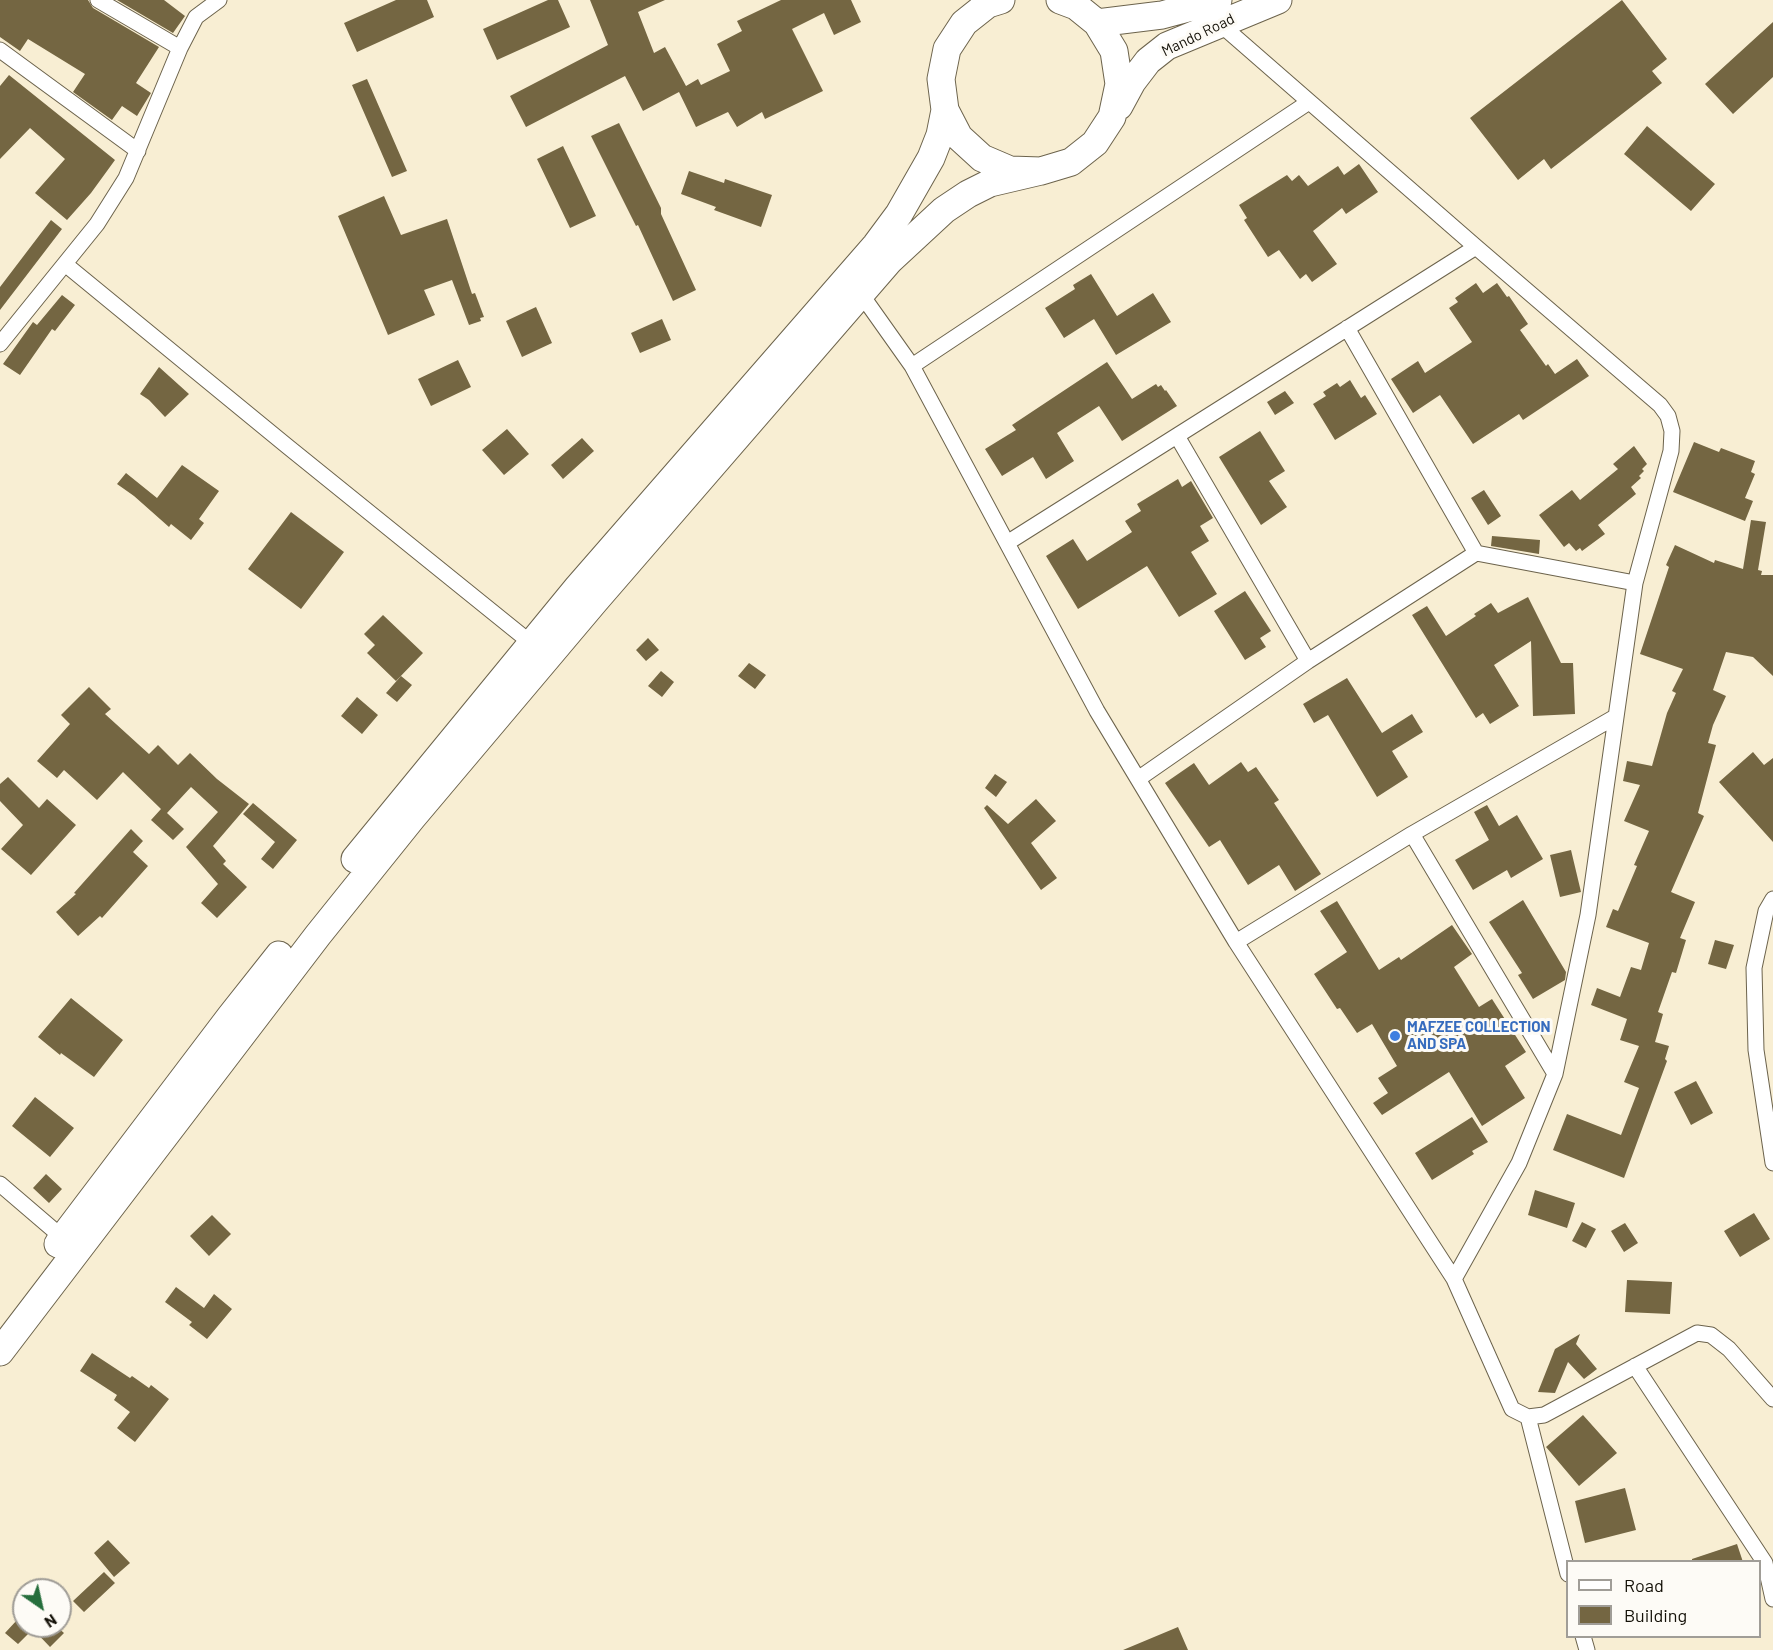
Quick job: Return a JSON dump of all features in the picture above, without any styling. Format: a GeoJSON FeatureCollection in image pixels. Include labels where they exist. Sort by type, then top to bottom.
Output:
{"type":"FeatureCollection","features":[{"type":"Feature","properties":{"kind":"highway"},"geometry":{"type":"LineString","coordinates":[[0,1323],[237,1008],[390,814],[531,643],[876,245],[899,214],[931,158],[940,135],[945,110],[941,79],[947,49],[972,0]]}},
{"type":"Feature","properties":{"kind":"highway"},"geometry":{"type":"LineString","coordinates":[[947,49],[964,23],[988,4],[1001,0]]}},
{"type":"Feature","properties":{"kind":"highway","name":"Mando Road"},"geometry":{"type":"LineString","coordinates":[[1076,7],[1162,15],[1219,12],[1278,0]]}},
{"type":"Feature","properties":{"kind":"highway"},"geometry":{"type":"LineString","coordinates":[[1076,7],[1114,51],[1119,84],[1112,117]]}},
{"type":"Feature","properties":{"kind":"highway","name":"Mando Road"},"geometry":{"type":"LineString","coordinates":[[0,1352],[318,935],[405,827],[595,601],[890,260],[944,210],[968,194],[990,183],[1071,162],[1095,143],[1132,82],[1148,61],[1219,12]]}},
{"type":"Feature","properties":{"kind":"highway"},"geometry":{"type":"LineString","coordinates":[[945,110],[959,137],[982,158],[1010,170],[1041,171]]}},
{"type":"Feature","properties":{"kind":"street"},"geometry":{"type":"LineString","coordinates":[[98,0],[180,48]]}},
{"type":"Feature","properties":{"kind":"street"},"geometry":{"type":"LineString","coordinates":[[0,344],[97,224],[126,178],[180,48],[196,17],[219,0]]}},
{"type":"Feature","properties":{"kind":"street"},"geometry":{"type":"LineString","coordinates":[[1219,12],[1309,102],[1660,405],[1668,416],[1671,431],[1671,451],[1635,583],[1588,915],[1555,1074],[1519,1163],[1454,1279]]}},
{"type":"Feature","properties":{"kind":"street"},"geometry":{"type":"LineString","coordinates":[[0,50],[138,151]]}},
{"type":"Feature","properties":{"kind":"street"},"geometry":{"type":"LineString","coordinates":[[912,366],[1309,102]]}},
{"type":"Feature","properties":{"kind":"street"},"geometry":{"type":"LineString","coordinates":[[1007,543],[1476,248]]}},
{"type":"Feature","properties":{"kind":"street"},"geometry":{"type":"LineString","coordinates":[[65,264],[531,643]]}},
{"type":"Feature","properties":{"kind":"street"},"geometry":{"type":"LineString","coordinates":[[861,294],[912,366],[1097,711],[1236,942],[1454,1279],[1512,1409],[1528,1417],[1544,1415],[1696,1334],[1711,1335],[1729,1349],[1773,1399]]}},
{"type":"Feature","properties":{"kind":"street"},"geometry":{"type":"LineString","coordinates":[[1347,328],[1476,553]]}},
{"type":"Feature","properties":{"kind":"street"},"geometry":{"type":"LineString","coordinates":[[1177,436],[1308,661]]}},
{"type":"Feature","properties":{"kind":"street"},"geometry":{"type":"LineString","coordinates":[[1138,779],[1308,661],[1476,553],[1635,583]]}},
{"type":"Feature","properties":{"kind":"street"},"geometry":{"type":"LineString","coordinates":[[1236,942],[1412,834],[1615,717]]}},
{"type":"Feature","properties":{"kind":"street"},"geometry":{"type":"LineString","coordinates":[[1412,834],[1555,1074]]}},
{"type":"Feature","properties":{"kind":"street"},"geometry":{"type":"LineString","coordinates":[[1773,899],[1766,911],[1754,968],[1756,1050],[1773,1163]]}},
{"type":"Feature","properties":{"kind":"street"},"geometry":{"type":"LineString","coordinates":[[0,1184],[63,1238]]}},
{"type":"Feature","properties":{"kind":"street"},"geometry":{"type":"LineString","coordinates":[[1635,1366],[1765,1563],[1773,1599]]}},
{"type":"Feature","properties":{"kind":"street"},"geometry":{"type":"LineString","coordinates":[[1528,1417],[1566,1566]]}},
{"type":"Feature","properties":{"kind":"building"},"geometry":{"type":"Polygon","coordinates":[[[0,0],[88,0],[93,8],[159,47],[136,83],[151,93],[137,116],[122,106],[112,120],[73,92],[85,74],[28,39],[20,51],[0,37],[0,0]]]}},
{"type":"Feature","properties":{"kind":"building"},"geometry":{"type":"Polygon","coordinates":[[[117,0],[164,0],[185,16],[173,33],[117,0]]]}},
{"type":"Feature","properties":{"kind":"building"},"geometry":{"type":"Polygon","coordinates":[[[396,0],[427,0],[434,17],[357,52],[344,23],[396,0]]]}},
{"type":"Feature","properties":{"kind":"building"},"geometry":{"type":"Polygon","coordinates":[[[548,0],[558,0],[570,27],[497,60],[483,29],[548,0]]]}},
{"type":"Feature","properties":{"kind":"building"},"geometry":{"type":"Polygon","coordinates":[[[590,0],[665,0],[638,12],[654,53],[665,47],[686,86],[698,79],[701,85],[730,71],[717,44],[742,31],[737,21],[781,0],[851,0],[861,22],[834,35],[824,13],[792,29],[823,91],[765,119],[762,112],[737,127],[728,112],[696,127],[679,92],[643,111],[625,76],[526,127],[510,96],[608,45],[590,0]]]}},
{"type":"Feature","properties":{"kind":"building"},"geometry":{"type":"Polygon","coordinates":[[[1622,0],[1667,59],[1652,71],[1662,83],[1551,169],[1544,159],[1518,180],[1470,118],[1622,0]]]}},
{"type":"Feature","properties":{"kind":"building"},"geometry":{"type":"Polygon","coordinates":[[[1773,22],[1773,77],[1733,114],[1705,84],[1773,22]]]}},
{"type":"Feature","properties":{"kind":"building"},"geometry":{"type":"Polygon","coordinates":[[[9,75],[115,160],[91,193],[67,220],[35,193],[65,159],[30,128],[0,159],[0,86],[9,75]]]}},
{"type":"Feature","properties":{"kind":"building"},"geometry":{"type":"Polygon","coordinates":[[[367,79],[407,171],[392,177],[352,85],[367,79]]]}},
{"type":"Feature","properties":{"kind":"building"},"geometry":{"type":"Polygon","coordinates":[[[619,123],[661,208],[661,214],[696,290],[673,301],[638,225],[636,226],[591,136],[619,123]]]}},
{"type":"Feature","properties":{"kind":"building"},"geometry":{"type":"Polygon","coordinates":[[[1647,126],[1715,184],[1691,211],[1624,154],[1647,126]]]}},
{"type":"Feature","properties":{"kind":"building"},"geometry":{"type":"Polygon","coordinates":[[[563,146],[596,216],[570,228],[537,159],[563,146]]]}},
{"type":"Feature","properties":{"kind":"building"},"geometry":{"type":"Polygon","coordinates":[[[1359,164],[1378,192],[1346,214],[1342,208],[1313,231],[1337,264],[1312,282],[1306,274],[1300,279],[1279,250],[1268,257],[1244,220],[1247,218],[1239,205],[1287,175],[1292,181],[1299,175],[1308,186],[1338,166],[1344,175],[1359,164]]]}},
{"type":"Feature","properties":{"kind":"building"},"geometry":{"type":"Polygon","coordinates":[[[689,171],[724,183],[725,179],[772,195],[761,227],[714,210],[716,207],[681,194],[689,171]]]}},
{"type":"Feature","properties":{"kind":"building"},"geometry":{"type":"Polygon","coordinates":[[[384,196],[401,235],[447,219],[472,294],[475,293],[484,317],[480,318],[481,321],[469,325],[452,280],[424,290],[435,315],[388,335],[338,216],[384,196]]]}},
{"type":"Feature","properties":{"kind":"building"},"geometry":{"type":"Polygon","coordinates":[[[51,220],[62,229],[0,310],[0,287],[51,220]]]}},
{"type":"Feature","properties":{"kind":"building"},"geometry":{"type":"Polygon","coordinates":[[[1091,274],[1117,316],[1153,293],[1171,322],[1116,355],[1094,319],[1064,338],[1045,308],[1075,289],[1073,285],[1091,274]]]}},
{"type":"Feature","properties":{"kind":"building"},"geometry":{"type":"Polygon","coordinates":[[[1476,283],[1483,293],[1497,283],[1507,297],[1509,296],[1528,324],[1520,330],[1546,366],[1548,364],[1555,374],[1577,359],[1589,376],[1523,420],[1519,414],[1473,444],[1440,395],[1413,413],[1391,379],[1418,361],[1425,373],[1472,342],[1449,308],[1458,302],[1455,298],[1476,283]]]}},
{"type":"Feature","properties":{"kind":"building"},"geometry":{"type":"Polygon","coordinates":[[[62,295],[75,305],[55,331],[52,329],[20,375],[3,364],[33,322],[37,325],[62,295]]]}},
{"type":"Feature","properties":{"kind":"building"},"geometry":{"type":"Polygon","coordinates":[[[536,307],[552,343],[522,357],[506,321],[536,307]]]}},
{"type":"Feature","properties":{"kind":"building"},"geometry":{"type":"Polygon","coordinates":[[[662,319],[671,340],[640,353],[631,333],[662,319]]]}},
{"type":"Feature","properties":{"kind":"building"},"geometry":{"type":"Polygon","coordinates":[[[458,360],[471,387],[431,406],[418,379],[458,360]]]}},
{"type":"Feature","properties":{"kind":"building"},"geometry":{"type":"Polygon","coordinates":[[[1107,362],[1132,399],[1156,384],[1166,390],[1177,406],[1122,441],[1099,406],[1057,433],[1074,461],[1046,479],[1033,457],[1002,476],[985,449],[1016,430],[1012,425],[1107,362]]]}},
{"type":"Feature","properties":{"kind":"building"},"geometry":{"type":"Polygon","coordinates":[[[159,367],[189,394],[165,417],[140,394],[159,367]]]}},
{"type":"Feature","properties":{"kind":"building"},"geometry":{"type":"Polygon","coordinates":[[[1350,380],[1361,398],[1365,395],[1377,414],[1335,440],[1313,404],[1326,396],[1323,392],[1337,383],[1340,387],[1350,380]]]}},
{"type":"Feature","properties":{"kind":"building"},"geometry":{"type":"Polygon","coordinates":[[[1285,391],[1294,403],[1275,415],[1267,402],[1285,391]]]}},
{"type":"Feature","properties":{"kind":"building"},"geometry":{"type":"Polygon","coordinates":[[[507,429],[529,454],[504,475],[482,450],[507,429]]]}},
{"type":"Feature","properties":{"kind":"building"},"geometry":{"type":"Polygon","coordinates":[[[1260,431],[1285,471],[1269,481],[1287,507],[1261,525],[1219,457],[1260,431]]]}},
{"type":"Feature","properties":{"kind":"building"},"geometry":{"type":"Polygon","coordinates":[[[582,438],[594,451],[563,479],[551,465],[582,438]]]}},
{"type":"Feature","properties":{"kind":"building"},"geometry":{"type":"Polygon","coordinates":[[[1694,442],[1719,452],[1721,448],[1755,461],[1751,472],[1755,474],[1745,498],[1753,501],[1745,521],[1673,492],[1694,442]]]}},
{"type":"Feature","properties":{"kind":"building"},"geometry":{"type":"Polygon","coordinates":[[[1634,446],[1647,464],[1639,476],[1641,478],[1631,487],[1636,494],[1598,525],[1605,534],[1582,551],[1580,548],[1576,551],[1569,543],[1564,547],[1539,515],[1572,490],[1580,500],[1618,469],[1613,464],[1634,446]]]}},
{"type":"Feature","properties":{"kind":"building"},"geometry":{"type":"Polygon","coordinates":[[[182,465],[219,491],[199,519],[204,523],[191,540],[171,524],[169,527],[117,484],[126,473],[157,498],[182,465]]]}},
{"type":"Feature","properties":{"kind":"building"},"geometry":{"type":"Polygon","coordinates":[[[1178,479],[1182,487],[1191,481],[1213,518],[1200,526],[1209,541],[1191,552],[1217,594],[1179,617],[1147,566],[1078,609],[1046,556],[1073,539],[1087,561],[1132,532],[1125,521],[1141,511],[1137,504],[1178,479]]]}},
{"type":"Feature","properties":{"kind":"building"},"geometry":{"type":"Polygon","coordinates":[[[1484,490],[1501,516],[1488,525],[1471,498],[1484,490]]]}},
{"type":"Feature","properties":{"kind":"building"},"geometry":{"type":"Polygon","coordinates":[[[291,512],[344,552],[301,609],[248,569],[291,512]]]}},
{"type":"Feature","properties":{"kind":"building"},"geometry":{"type":"Polygon","coordinates":[[[1751,520],[1766,522],[1758,570],[1762,571],[1761,575],[1773,575],[1773,676],[1753,657],[1726,652],[1713,690],[1726,696],[1708,743],[1716,745],[1698,813],[1704,816],[1671,892],[1695,902],[1680,938],[1686,940],[1676,973],[1672,972],[1658,1012],[1663,1014],[1655,1042],[1669,1046],[1665,1059],[1667,1061],[1624,1178],[1553,1150],[1567,1114],[1621,1135],[1639,1088],[1624,1082],[1639,1046],[1620,1040],[1627,1019],[1591,1005],[1597,988],[1620,997],[1631,967],[1641,970],[1649,943],[1606,927],[1613,909],[1618,911],[1649,831],[1624,821],[1640,785],[1623,781],[1627,761],[1652,766],[1667,713],[1676,693],[1672,691],[1683,669],[1640,654],[1669,567],[1666,565],[1675,545],[1714,563],[1715,560],[1743,569],[1751,520]]]}},
{"type":"Feature","properties":{"kind":"building"},"geometry":{"type":"Polygon","coordinates":[[[1492,536],[1540,540],[1539,554],[1491,546],[1492,536]]]}},
{"type":"Feature","properties":{"kind":"building"},"geometry":{"type":"Polygon","coordinates":[[[1245,591],[1271,631],[1260,638],[1266,647],[1245,660],[1214,611],[1245,591]]]}},
{"type":"Feature","properties":{"kind":"building"},"geometry":{"type":"Polygon","coordinates":[[[1528,597],[1561,663],[1573,663],[1575,714],[1533,716],[1531,641],[1494,665],[1519,706],[1490,724],[1483,713],[1476,718],[1412,615],[1427,606],[1446,636],[1491,603],[1498,613],[1528,597]]]}},
{"type":"Feature","properties":{"kind":"building"},"geometry":{"type":"Polygon","coordinates":[[[383,615],[423,653],[396,681],[367,653],[375,645],[364,634],[383,615]]]}},
{"type":"Feature","properties":{"kind":"building"},"geometry":{"type":"Polygon","coordinates":[[[648,638],[659,650],[646,661],[636,650],[648,638]]]}},
{"type":"Feature","properties":{"kind":"building"},"geometry":{"type":"Polygon","coordinates":[[[749,663],[766,675],[755,689],[738,676],[749,663]]]}},
{"type":"Feature","properties":{"kind":"building"},"geometry":{"type":"Polygon","coordinates":[[[661,671],[674,682],[662,697],[648,686],[661,671]]]}},
{"type":"Feature","properties":{"kind":"building"},"geometry":{"type":"Polygon","coordinates":[[[401,676],[412,685],[397,702],[386,693],[401,676]]]}},
{"type":"Feature","properties":{"kind":"building"},"geometry":{"type":"Polygon","coordinates":[[[1347,678],[1382,733],[1412,714],[1423,732],[1392,751],[1408,777],[1377,797],[1328,715],[1314,723],[1303,704],[1347,678]]]}},
{"type":"Feature","properties":{"kind":"building"},"geometry":{"type":"Polygon","coordinates":[[[89,687],[111,709],[105,714],[149,754],[158,745],[178,765],[190,753],[217,779],[249,804],[213,846],[226,861],[223,864],[247,887],[217,918],[201,903],[218,884],[186,847],[218,812],[191,787],[167,813],[184,829],[173,840],[151,820],[161,809],[123,772],[97,800],[64,770],[57,778],[37,761],[70,724],[61,715],[89,687]]]}},
{"type":"Feature","properties":{"kind":"building"},"geometry":{"type":"Polygon","coordinates":[[[357,697],[378,715],[362,734],[341,716],[357,697]]]}},
{"type":"Feature","properties":{"kind":"building"},"geometry":{"type":"Polygon","coordinates":[[[1753,752],[1764,765],[1773,758],[1773,842],[1719,782],[1753,752]]]}},
{"type":"Feature","properties":{"kind":"building"},"geometry":{"type":"Polygon","coordinates":[[[1241,762],[1248,772],[1256,767],[1279,800],[1274,803],[1321,874],[1295,891],[1279,865],[1248,885],[1220,840],[1209,847],[1165,783],[1194,763],[1209,785],[1241,762]]]}},
{"type":"Feature","properties":{"kind":"building"},"geometry":{"type":"Polygon","coordinates":[[[995,774],[1007,782],[996,797],[985,788],[995,774]]]}},
{"type":"Feature","properties":{"kind":"building"},"geometry":{"type":"Polygon","coordinates":[[[8,777],[39,808],[47,799],[76,825],[31,875],[1,849],[23,825],[0,801],[0,784],[8,777]]]}},
{"type":"Feature","properties":{"kind":"building"},"geometry":{"type":"Polygon","coordinates":[[[1036,799],[1056,821],[1031,843],[1057,878],[1041,890],[984,808],[987,805],[1008,824],[1036,799]]]}},
{"type":"Feature","properties":{"kind":"building"},"geometry":{"type":"Polygon","coordinates":[[[253,803],[297,840],[273,869],[261,859],[275,842],[243,814],[253,803]]]}},
{"type":"Feature","properties":{"kind":"building"},"geometry":{"type":"Polygon","coordinates":[[[1487,805],[1499,826],[1517,815],[1543,859],[1511,878],[1507,870],[1473,890],[1455,860],[1489,840],[1474,812],[1487,805]]]}},
{"type":"Feature","properties":{"kind":"building"},"geometry":{"type":"Polygon","coordinates":[[[131,829],[143,841],[133,852],[148,866],[102,918],[100,916],[78,936],[56,912],[76,894],[74,893],[131,829]]]}},
{"type":"Feature","properties":{"kind":"building"},"geometry":{"type":"Polygon","coordinates":[[[1571,850],[1581,892],[1560,897],[1550,855],[1571,850]]]}},
{"type":"Feature","properties":{"kind":"building"},"geometry":{"type":"Polygon","coordinates":[[[1523,900],[1566,972],[1565,980],[1533,999],[1518,975],[1522,973],[1489,922],[1523,900]]]}},
{"type":"Feature","properties":{"kind":"building"},"geometry":{"type":"Polygon","coordinates":[[[1337,901],[1379,970],[1399,957],[1401,960],[1452,925],[1472,954],[1454,967],[1479,1007],[1492,999],[1526,1052],[1505,1066],[1525,1098],[1482,1126],[1449,1072],[1382,1115],[1373,1103],[1388,1093],[1378,1078],[1397,1066],[1372,1024],[1357,1033],[1340,1008],[1337,1009],[1314,974],[1347,952],[1320,911],[1337,901]]]}},
{"type":"Feature","properties":{"kind":"building"},"geometry":{"type":"Polygon","coordinates":[[[1715,940],[1734,945],[1726,969],[1708,964],[1715,940]]]}},
{"type":"Feature","properties":{"kind":"building"},"geometry":{"type":"Polygon","coordinates":[[[71,998],[123,1040],[94,1077],[61,1053],[60,1055],[38,1037],[71,998]]]}},
{"type":"Feature","properties":{"kind":"building"},"geometry":{"type":"Polygon","coordinates":[[[1696,1081],[1713,1113],[1691,1125],[1674,1092],[1696,1081]]]}},
{"type":"Feature","properties":{"kind":"building"},"geometry":{"type":"Polygon","coordinates":[[[35,1097],[74,1128],[50,1157],[12,1126],[35,1097]]]}},
{"type":"Feature","properties":{"kind":"building"},"geometry":{"type":"Polygon","coordinates":[[[1472,1117],[1488,1142],[1472,1151],[1474,1154],[1432,1180],[1415,1153],[1472,1117]]]}},
{"type":"Feature","properties":{"kind":"building"},"geometry":{"type":"Polygon","coordinates":[[[46,1174],[62,1189],[49,1203],[33,1188],[46,1174]]]}},
{"type":"Feature","properties":{"kind":"building"},"geometry":{"type":"Polygon","coordinates":[[[1535,1190],[1575,1203],[1567,1228],[1528,1215],[1535,1190]]]}},
{"type":"Feature","properties":{"kind":"building"},"geometry":{"type":"Polygon","coordinates":[[[1754,1213],[1770,1239],[1740,1257],[1724,1231],[1754,1213]]]}},
{"type":"Feature","properties":{"kind":"building"},"geometry":{"type":"Polygon","coordinates":[[[212,1215],[231,1234],[209,1256],[190,1236],[212,1215]]]}},
{"type":"Feature","properties":{"kind":"building"},"geometry":{"type":"Polygon","coordinates":[[[1582,1222],[1596,1229],[1586,1248],[1572,1241],[1582,1222]]]}},
{"type":"Feature","properties":{"kind":"building"},"geometry":{"type":"Polygon","coordinates":[[[1625,1223],[1638,1243],[1624,1252],[1611,1231],[1625,1223]]]}},
{"type":"Feature","properties":{"kind":"building"},"geometry":{"type":"Polygon","coordinates":[[[1627,1280],[1672,1282],[1670,1314],[1625,1312],[1627,1280]]]}},
{"type":"Feature","properties":{"kind":"building"},"geometry":{"type":"Polygon","coordinates":[[[176,1287],[204,1308],[214,1294],[232,1309],[207,1339],[189,1325],[192,1322],[165,1302],[176,1287]]]}},
{"type":"Feature","properties":{"kind":"building"},"geometry":{"type":"Polygon","coordinates":[[[1580,1334],[1576,1344],[1597,1369],[1584,1379],[1568,1362],[1555,1393],[1538,1392],[1555,1349],[1580,1334]]]}},
{"type":"Feature","properties":{"kind":"building"},"geometry":{"type":"Polygon","coordinates":[[[92,1353],[130,1378],[132,1376],[149,1388],[151,1385],[169,1399],[135,1442],[117,1428],[130,1412],[114,1400],[117,1395],[80,1371],[92,1353]]]}},
{"type":"Feature","properties":{"kind":"building"},"geometry":{"type":"Polygon","coordinates":[[[1583,1415],[1617,1453],[1579,1486],[1546,1447],[1583,1415]]]}},
{"type":"Feature","properties":{"kind":"building"},"geometry":{"type":"Polygon","coordinates":[[[1625,1488],[1636,1530],[1585,1543],[1575,1501],[1625,1488]]]}},
{"type":"Feature","properties":{"kind":"building"},"geometry":{"type":"Polygon","coordinates":[[[108,1540],[130,1563],[114,1577],[94,1553],[108,1540]]]}},
{"type":"Feature","properties":{"kind":"building"},"geometry":{"type":"Polygon","coordinates":[[[1737,1544],[1742,1560],[1692,1560],[1737,1544]]]}},
{"type":"Feature","properties":{"kind":"building"},"geometry":{"type":"Polygon","coordinates":[[[104,1572],[115,1583],[84,1612],[73,1601],[104,1572]]]}},
{"type":"Feature","properties":{"kind":"building"},"geometry":{"type":"Polygon","coordinates":[[[12,1625],[12,1638],[24,1638],[18,1644],[5,1633],[12,1625]]]}},
{"type":"Feature","properties":{"kind":"building"},"geometry":{"type":"Polygon","coordinates":[[[1178,1627],[1188,1650],[1123,1650],[1178,1627]]]}},
{"type":"Feature","properties":{"kind":"building"},"geometry":{"type":"Polygon","coordinates":[[[41,1638],[59,1638],[50,1647],[41,1638]]]}},
{"type":"Feature","properties":{"kind":"place","name":"MAFZEE COLLECTION AND SPA"},"geometry":{"type":"Point","coordinates":[1395,1036]}}]}
